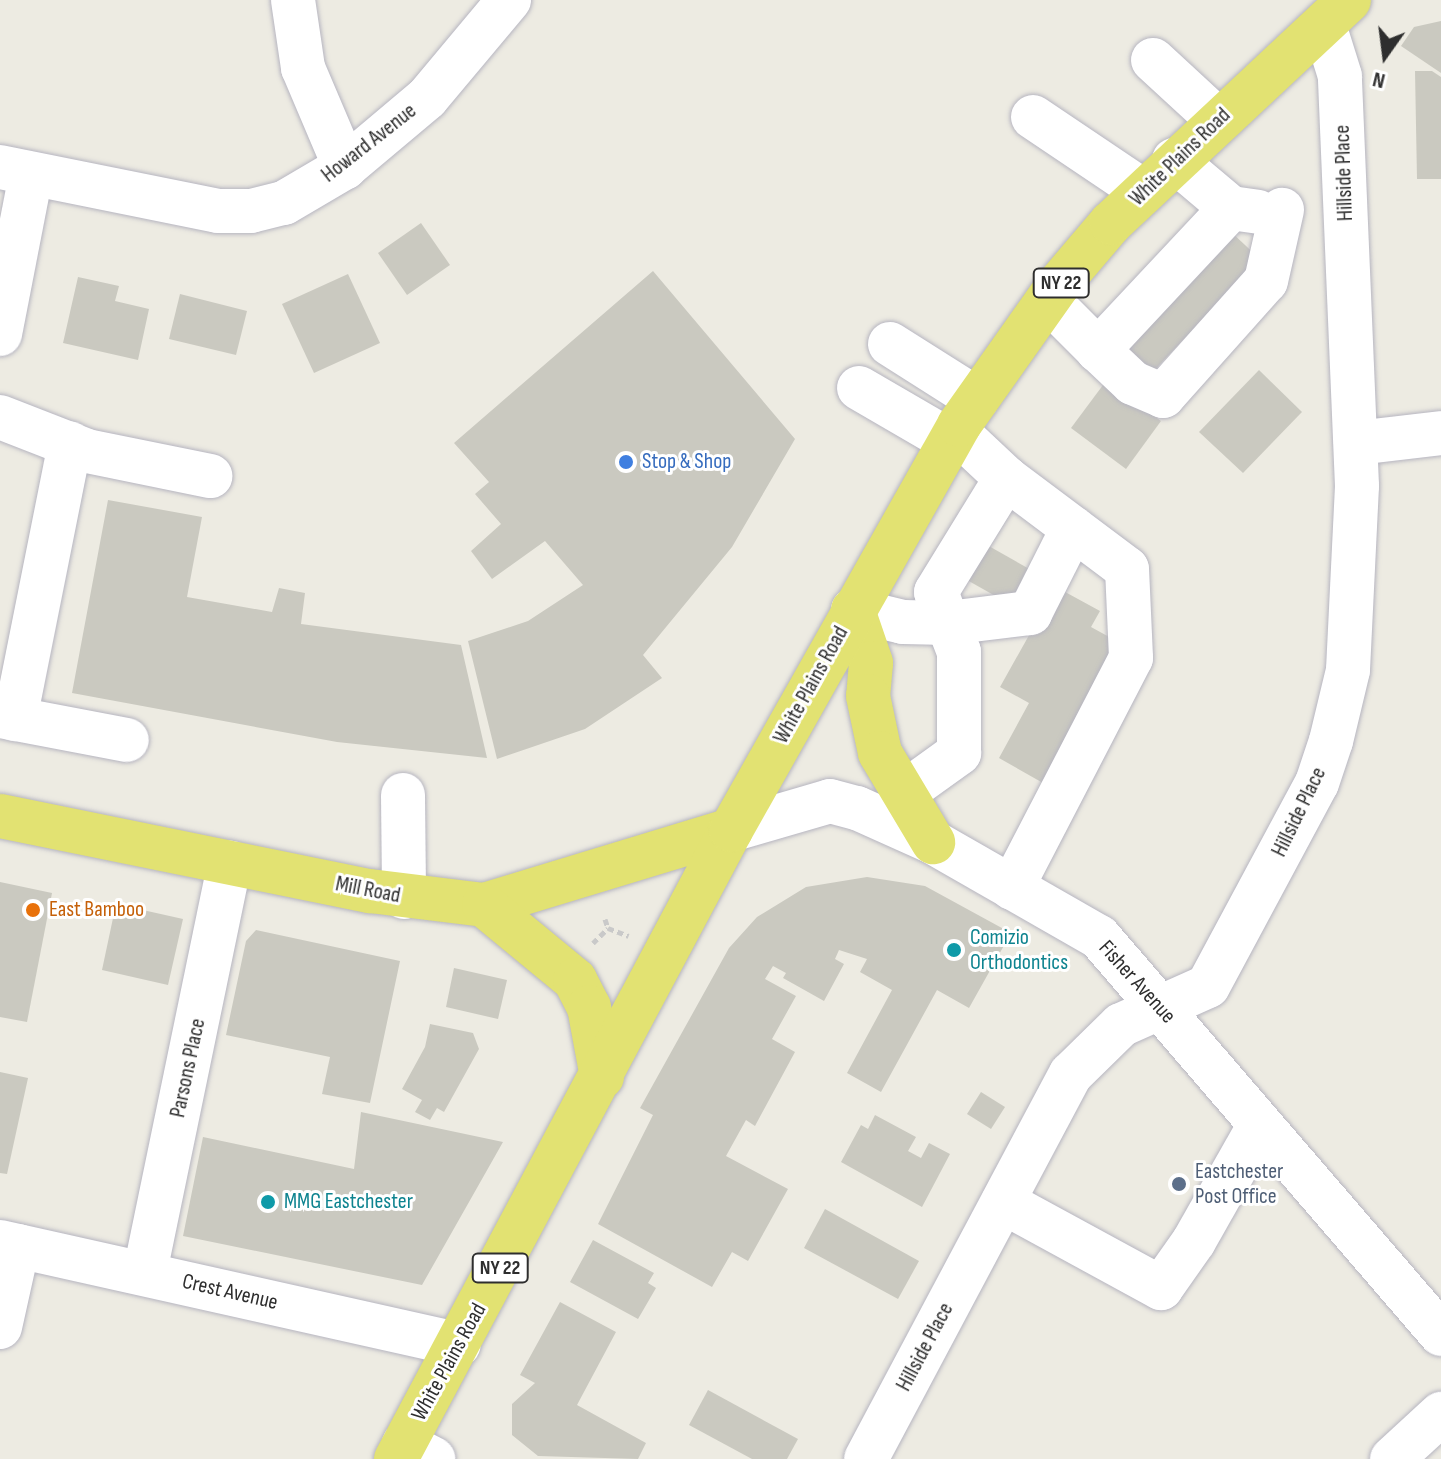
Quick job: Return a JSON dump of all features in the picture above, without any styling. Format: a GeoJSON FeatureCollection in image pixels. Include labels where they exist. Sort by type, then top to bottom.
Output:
{"type":"FeatureCollection","features":[{"type":"Feature","properties":{"kind":"main road","name":"White Plains Road"},"geometry":{"type":"LineString","coordinates":[[411,1454],[459,1345],[731,830],[961,424],[1048,300],[1143,191],[1336,12]]}},
{"type":"Feature","properties":{"kind":"main road"},"geometry":{"type":"LineString","coordinates":[[853,610],[871,663],[868,696],[875,735],[933,842]]}},
{"type":"Feature","properties":{"kind":"main road","name":"Mill Road"},"geometry":{"type":"LineString","coordinates":[[0,816],[404,897],[484,905],[731,830]]}},
{"type":"Feature","properties":{"kind":"main road"},"geometry":{"type":"LineString","coordinates":[[484,905],[575,980],[589,1007],[602,1077]]}},
{"type":"Feature","properties":{"kind":"street"},"geometry":{"type":"LineString","coordinates":[[293,0],[303,68],[345,167]]}},
{"type":"Feature","properties":{"kind":"street","name":"Howard Avenue"},"geometry":{"type":"LineString","coordinates":[[16,171],[218,211],[251,211],[284,203],[345,167],[427,98],[509,0]]}},
{"type":"Feature","properties":{"kind":"street","name":"Hillside Place"},"geometry":{"type":"LineString","coordinates":[[866,1459],[1071,1074],[1121,1025],[1208,986],[1317,783],[1348,670],[1356,443],[1336,12]]}},
{"type":"Feature","properties":{"kind":"street"},"geometry":{"type":"LineString","coordinates":[[1153,60],[1218,120]]}},
{"type":"Feature","properties":{"kind":"street"},"geometry":{"type":"LineString","coordinates":[[1033,117],[1143,191]]}},
{"type":"Feature","properties":{"kind":"street"},"geometry":{"type":"LineString","coordinates":[[1174,160],[1231,208],[1282,210],[1345,204]]}},
{"type":"Feature","properties":{"kind":"street"},"geometry":{"type":"LineString","coordinates":[[0,334],[16,171]]}},
{"type":"Feature","properties":{"kind":"street"},"geometry":{"type":"LineString","coordinates":[[1098,350],[1231,208]]}},
{"type":"Feature","properties":{"kind":"street"},"geometry":{"type":"LineString","coordinates":[[1048,300],[1133,383],[1163,396],[1266,281],[1282,210]]}},
{"type":"Feature","properties":{"kind":"street"},"geometry":{"type":"LineString","coordinates":[[890,344],[1006,478],[1127,569],[1131,658],[1012,888]]}},
{"type":"Feature","properties":{"kind":"street"},"geometry":{"type":"LineString","coordinates":[[859,388],[961,424]]}},
{"type":"Feature","properties":{"kind":"street"},"geometry":{"type":"LineString","coordinates":[[0,417],[70,443],[210,476]]}},
{"type":"Feature","properties":{"kind":"street"},"geometry":{"type":"LineString","coordinates":[[1356,443],[1441,433]]}},
{"type":"Feature","properties":{"kind":"street"},"geometry":{"type":"LineString","coordinates":[[70,443],[8,717],[127,740]]}},
{"type":"Feature","properties":{"kind":"street"},"geometry":{"type":"LineString","coordinates":[[905,792],[959,753],[959,652],[936,592],[1006,478]]}},
{"type":"Feature","properties":{"kind":"street"},"geometry":{"type":"LineString","coordinates":[[853,610],[903,622],[948,623],[1030,613],[1073,528]]}},
{"type":"Feature","properties":{"kind":"street"},"geometry":{"type":"LineString","coordinates":[[403,795],[404,897]]}},
{"type":"Feature","properties":{"kind":"street","name":"Fisher Avenue"},"geometry":{"type":"LineString","coordinates":[[731,830],[830,801],[933,842],[1099,937],[1441,1334]]}},
{"type":"Feature","properties":{"kind":"street","name":"Parsons Place"},"geometry":{"type":"LineString","coordinates":[[145,1272],[230,863]]}},
{"type":"Feature","properties":{"kind":"street"},"geometry":{"type":"LineString","coordinates":[[1003,1202],[1161,1288],[1194,1241],[1259,1126]]}},
{"type":"Feature","properties":{"kind":"street"},"geometry":{"type":"LineString","coordinates":[[0,1327],[9,1244]]}},
{"type":"Feature","properties":{"kind":"street","name":"Crest Avenue"},"geometry":{"type":"LineString","coordinates":[[9,1244],[145,1272],[459,1345]]}},
{"type":"Feature","properties":{"kind":"street"},"geometry":{"type":"LineString","coordinates":[[1392,1459],[1441,1414]]}},
{"type":"Feature","properties":{"kind":"path"},"geometry":{"type":"LineString","coordinates":[[605,919],[608,928],[633,938]]}},
{"type":"Feature","properties":{"kind":"building"},"geometry":{"type":"Polygon","coordinates":[[[1441,21],[1441,73],[1401,46],[1414,27],[1441,21]]]}},
{"type":"Feature","properties":{"kind":"building"},"geometry":{"type":"Polygon","coordinates":[[[1415,71],[1432,71],[1441,77],[1441,179],[1417,179],[1415,71]]]}},
{"type":"Feature","properties":{"kind":"building"},"geometry":{"type":"Polygon","coordinates":[[[421,223],[450,265],[407,295],[378,253],[421,223]]]}},
{"type":"Feature","properties":{"kind":"building"},"geometry":{"type":"Polygon","coordinates":[[[1230,231],[1260,259],[1145,380],[1115,351],[1230,231]]]}},
{"type":"Feature","properties":{"kind":"building","name":"Stop & Shop"},"geometry":{"type":"Polygon","coordinates":[[[653,271],[795,439],[732,547],[643,655],[662,678],[585,729],[497,759],[468,641],[528,621],[583,585],[545,541],[492,579],[471,551],[501,524],[475,494],[489,482],[454,443],[653,271]]]}},
{"type":"Feature","properties":{"kind":"building"},"geometry":{"type":"Polygon","coordinates":[[[348,274],[380,343],[314,373],[282,304],[348,274]]]}},
{"type":"Feature","properties":{"kind":"building"},"geometry":{"type":"Polygon","coordinates":[[[78,277],[119,286],[115,301],[149,309],[138,360],[63,343],[78,277]]]}},
{"type":"Feature","properties":{"kind":"building"},"geometry":{"type":"Polygon","coordinates":[[[180,294],[247,311],[236,355],[169,339],[180,294]]]}},
{"type":"Feature","properties":{"kind":"building"},"geometry":{"type":"Polygon","coordinates":[[[1259,370],[1302,412],[1243,473],[1199,432],[1259,370]]]}},
{"type":"Feature","properties":{"kind":"building"},"geometry":{"type":"Polygon","coordinates":[[[1106,381],[1161,421],[1126,469],[1071,428],[1106,381]]]}},
{"type":"Feature","properties":{"kind":"building"},"geometry":{"type":"Polygon","coordinates":[[[108,500],[202,517],[187,597],[272,612],[279,588],[305,593],[301,624],[461,645],[487,758],[337,742],[72,693],[108,500]]]}},
{"type":"Feature","properties":{"kind":"building"},"geometry":{"type":"Polygon","coordinates":[[[971,536],[1040,575],[1020,610],[951,571],[971,536]]]}},
{"type":"Feature","properties":{"kind":"building"},"geometry":{"type":"Polygon","coordinates":[[[1056,587],[1100,611],[1091,627],[1122,644],[1043,783],[999,758],[1029,703],[1000,687],[1056,587]]]}},
{"type":"Feature","properties":{"kind":"building"},"geometry":{"type":"Polygon","coordinates":[[[867,877],[925,886],[1011,933],[969,1008],[937,990],[881,1092],[847,1073],[892,990],[860,972],[867,959],[839,950],[835,959],[844,964],[824,1001],[783,978],[786,973],[773,966],[765,979],[796,996],[772,1039],[795,1052],[755,1126],[746,1120],[726,1156],[788,1189],[748,1261],[732,1252],[712,1287],[598,1224],[653,1115],[640,1108],[729,948],[757,917],[806,887],[867,877]]]}},
{"type":"Feature","properties":{"kind":"building"},"geometry":{"type":"Polygon","coordinates":[[[0,882],[52,893],[27,1022],[0,1017],[0,882]]]}},
{"type":"Feature","properties":{"kind":"building"},"geometry":{"type":"Polygon","coordinates":[[[116,904],[183,919],[168,985],[102,970],[116,904]]]}},
{"type":"Feature","properties":{"kind":"building"},"geometry":{"type":"Polygon","coordinates":[[[256,930],[400,961],[370,1103],[322,1094],[330,1057],[226,1035],[246,941],[256,930]]]}},
{"type":"Feature","properties":{"kind":"building"},"geometry":{"type":"Polygon","coordinates":[[[454,968],[507,980],[498,1019],[446,1007],[454,968]]]}},
{"type":"Feature","properties":{"kind":"building"},"geometry":{"type":"Polygon","coordinates":[[[430,1024],[473,1033],[479,1049],[444,1112],[437,1108],[430,1120],[415,1112],[422,1100],[402,1089],[425,1047],[430,1024]]]}},
{"type":"Feature","properties":{"kind":"building"},"geometry":{"type":"Polygon","coordinates":[[[0,1072],[28,1078],[7,1174],[0,1173],[0,1072]]]}},
{"type":"Feature","properties":{"kind":"building"},"geometry":{"type":"Polygon","coordinates":[[[981,1092],[1005,1107],[991,1129],[967,1114],[981,1092]]]}},
{"type":"Feature","properties":{"kind":"building"},"geometry":{"type":"Polygon","coordinates":[[[361,1112],[503,1142],[422,1285],[183,1236],[203,1137],[354,1169],[361,1112]]]}},
{"type":"Feature","properties":{"kind":"building"},"geometry":{"type":"Polygon","coordinates":[[[875,1115],[916,1137],[908,1151],[921,1158],[929,1143],[950,1154],[922,1207],[841,1162],[861,1125],[868,1129],[875,1115]]]}},
{"type":"Feature","properties":{"kind":"building"},"geometry":{"type":"Polygon","coordinates":[[[825,1209],[919,1261],[898,1299],[804,1248],[825,1209]]]}},
{"type":"Feature","properties":{"kind":"building"},"geometry":{"type":"Polygon","coordinates":[[[593,1240],[654,1273],[648,1283],[656,1288],[638,1319],[570,1282],[593,1240]]]}},
{"type":"Feature","properties":{"kind":"building"},"geometry":{"type":"Polygon","coordinates":[[[560,1302],[616,1332],[577,1405],[646,1443],[638,1459],[538,1456],[512,1435],[512,1404],[535,1383],[520,1375],[560,1302]]]}},
{"type":"Feature","properties":{"kind":"building"},"geometry":{"type":"Polygon","coordinates":[[[708,1390],[798,1439],[787,1459],[752,1459],[689,1425],[708,1390]]]}},
{"type":"Feature","properties":{"kind":"place","name":"Stop & Shop"},"geometry":{"type":"Point","coordinates":[626,462]}},
{"type":"Feature","properties":{"kind":"place","name":"East Bamboo"},"geometry":{"type":"Point","coordinates":[33,910]}},
{"type":"Feature","properties":{"kind":"place","name":"Comizio Orthodontics"},"geometry":{"type":"Point","coordinates":[954,950]}},
{"type":"Feature","properties":{"kind":"place","name":"Eastchester Post Office"},"geometry":{"type":"Point","coordinates":[1179,1184]}},
{"type":"Feature","properties":{"kind":"place","name":"MMG Eastchester"},"geometry":{"type":"Point","coordinates":[268,1202]}}]}
